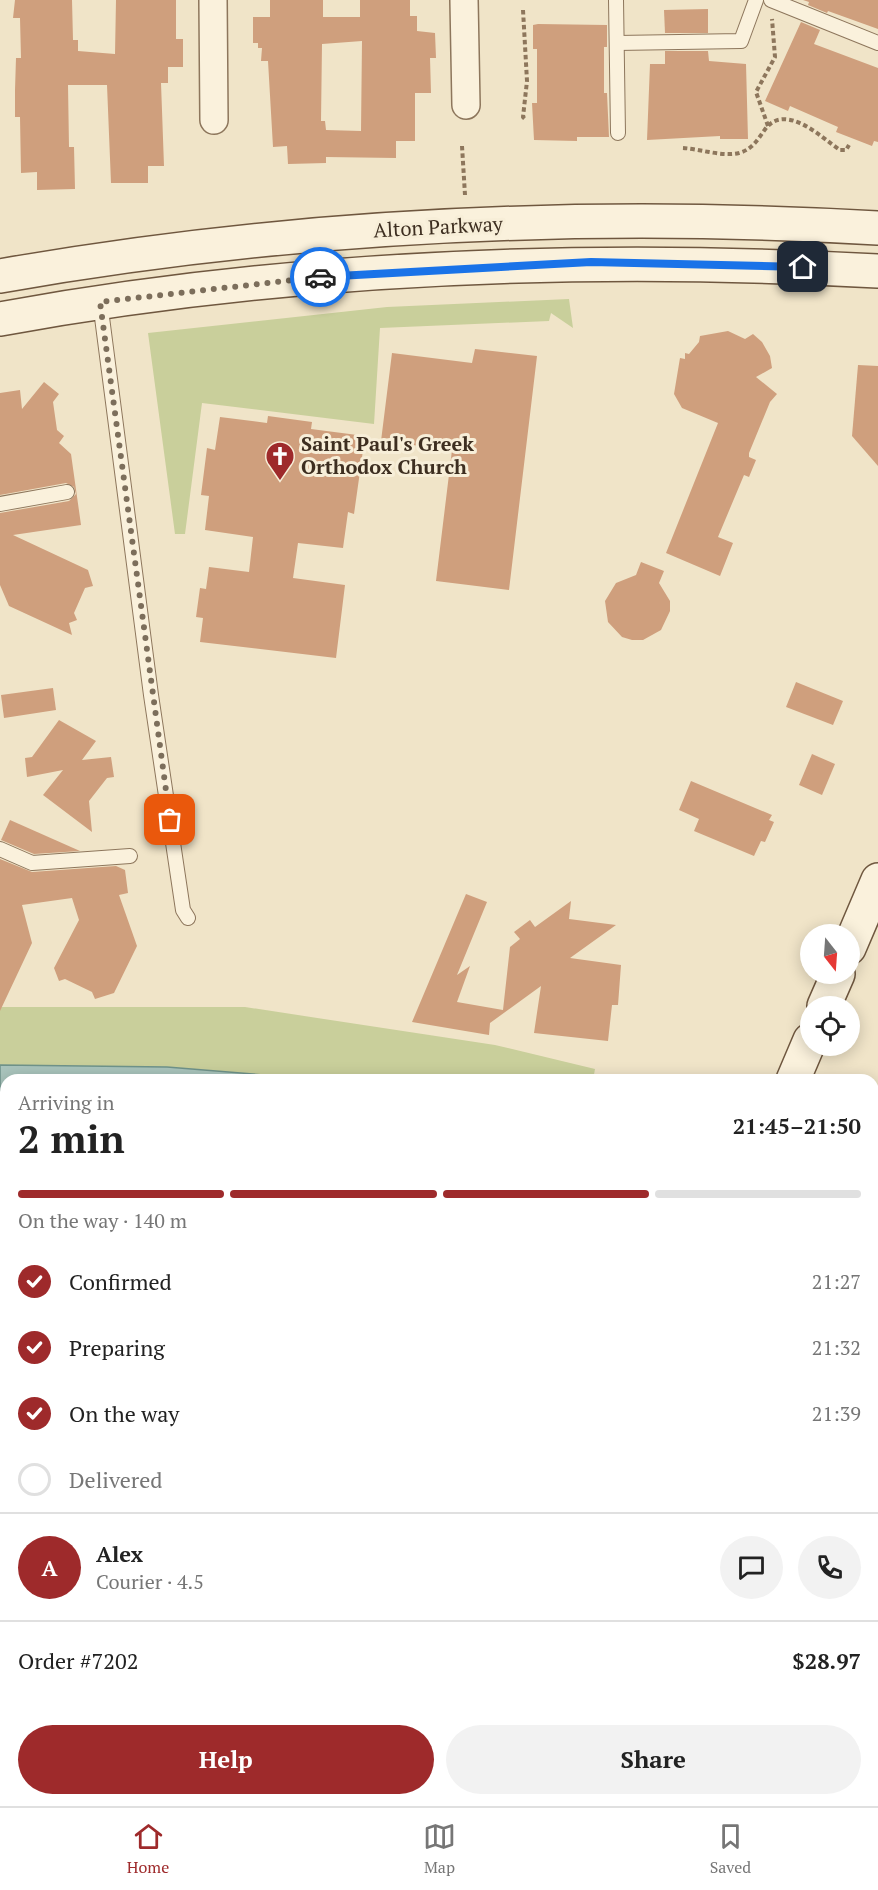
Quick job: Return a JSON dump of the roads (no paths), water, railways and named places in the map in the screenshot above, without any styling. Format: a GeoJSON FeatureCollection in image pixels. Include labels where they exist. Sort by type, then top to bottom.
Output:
{"type":"FeatureCollection","features":[{"type":"Feature","properties":{"kind":"main road","name":"Alton Parkway"},"geometry":{"type":"LineString","coordinates":[[0,276],[229,243],[346,232],[475,224],[674,221],[878,228]]}},
{"type":"Feature","properties":{"kind":"main road"},"geometry":{"type":"LineString","coordinates":[[0,319],[100,302],[262,282],[369,273],[527,265],[702,263],[878,271]]}},
{"type":"Feature","properties":{"kind":"main road"},"geometry":{"type":"LineString","coordinates":[[859,924],[878,880]]}},
{"type":"Feature","properties":{"kind":"main road"},"geometry":{"type":"LineString","coordinates":[[796,1074],[803,1056]]}},
{"type":"Feature","properties":{"kind":"street"},"geometry":{"type":"LineString","coordinates":[[213,0],[214,120]]}},
{"type":"Feature","properties":{"kind":"street"},"geometry":{"type":"LineString","coordinates":[[464,0],[466,105]]}},
{"type":"Feature","properties":{"kind":"lane"},"geometry":{"type":"LineString","coordinates":[[616,0],[618,133]]}},
{"type":"Feature","properties":{"kind":"lane"},"geometry":{"type":"LineString","coordinates":[[617,43],[741,40],[756,0]]}},
{"type":"Feature","properties":{"kind":"lane"},"geometry":{"type":"LineString","coordinates":[[772,0],[878,44]]}},
{"type":"Feature","properties":{"kind":"lane"},"geometry":{"type":"LineString","coordinates":[[100,302],[151,695],[183,910],[188,918]]}},
{"type":"Feature","properties":{"kind":"lane"},"geometry":{"type":"LineString","coordinates":[[0,504],[67,492]]}},
{"type":"Feature","properties":{"kind":"lane"},"geometry":{"type":"LineString","coordinates":[[0,849],[32,863],[130,856]]}},
{"type":"Feature","properties":{"kind":"water"},"geometry":{"type":"Polygon","coordinates":[[[0,1065],[167,1067],[252,1074],[0,1074],[0,1065]]]}},
{"type":"Feature","properties":{"kind":"place","name":"Saint Paul's Greek Orthodox Church"},"geometry":{"type":"Point","coordinates":[280,482]}}]}
